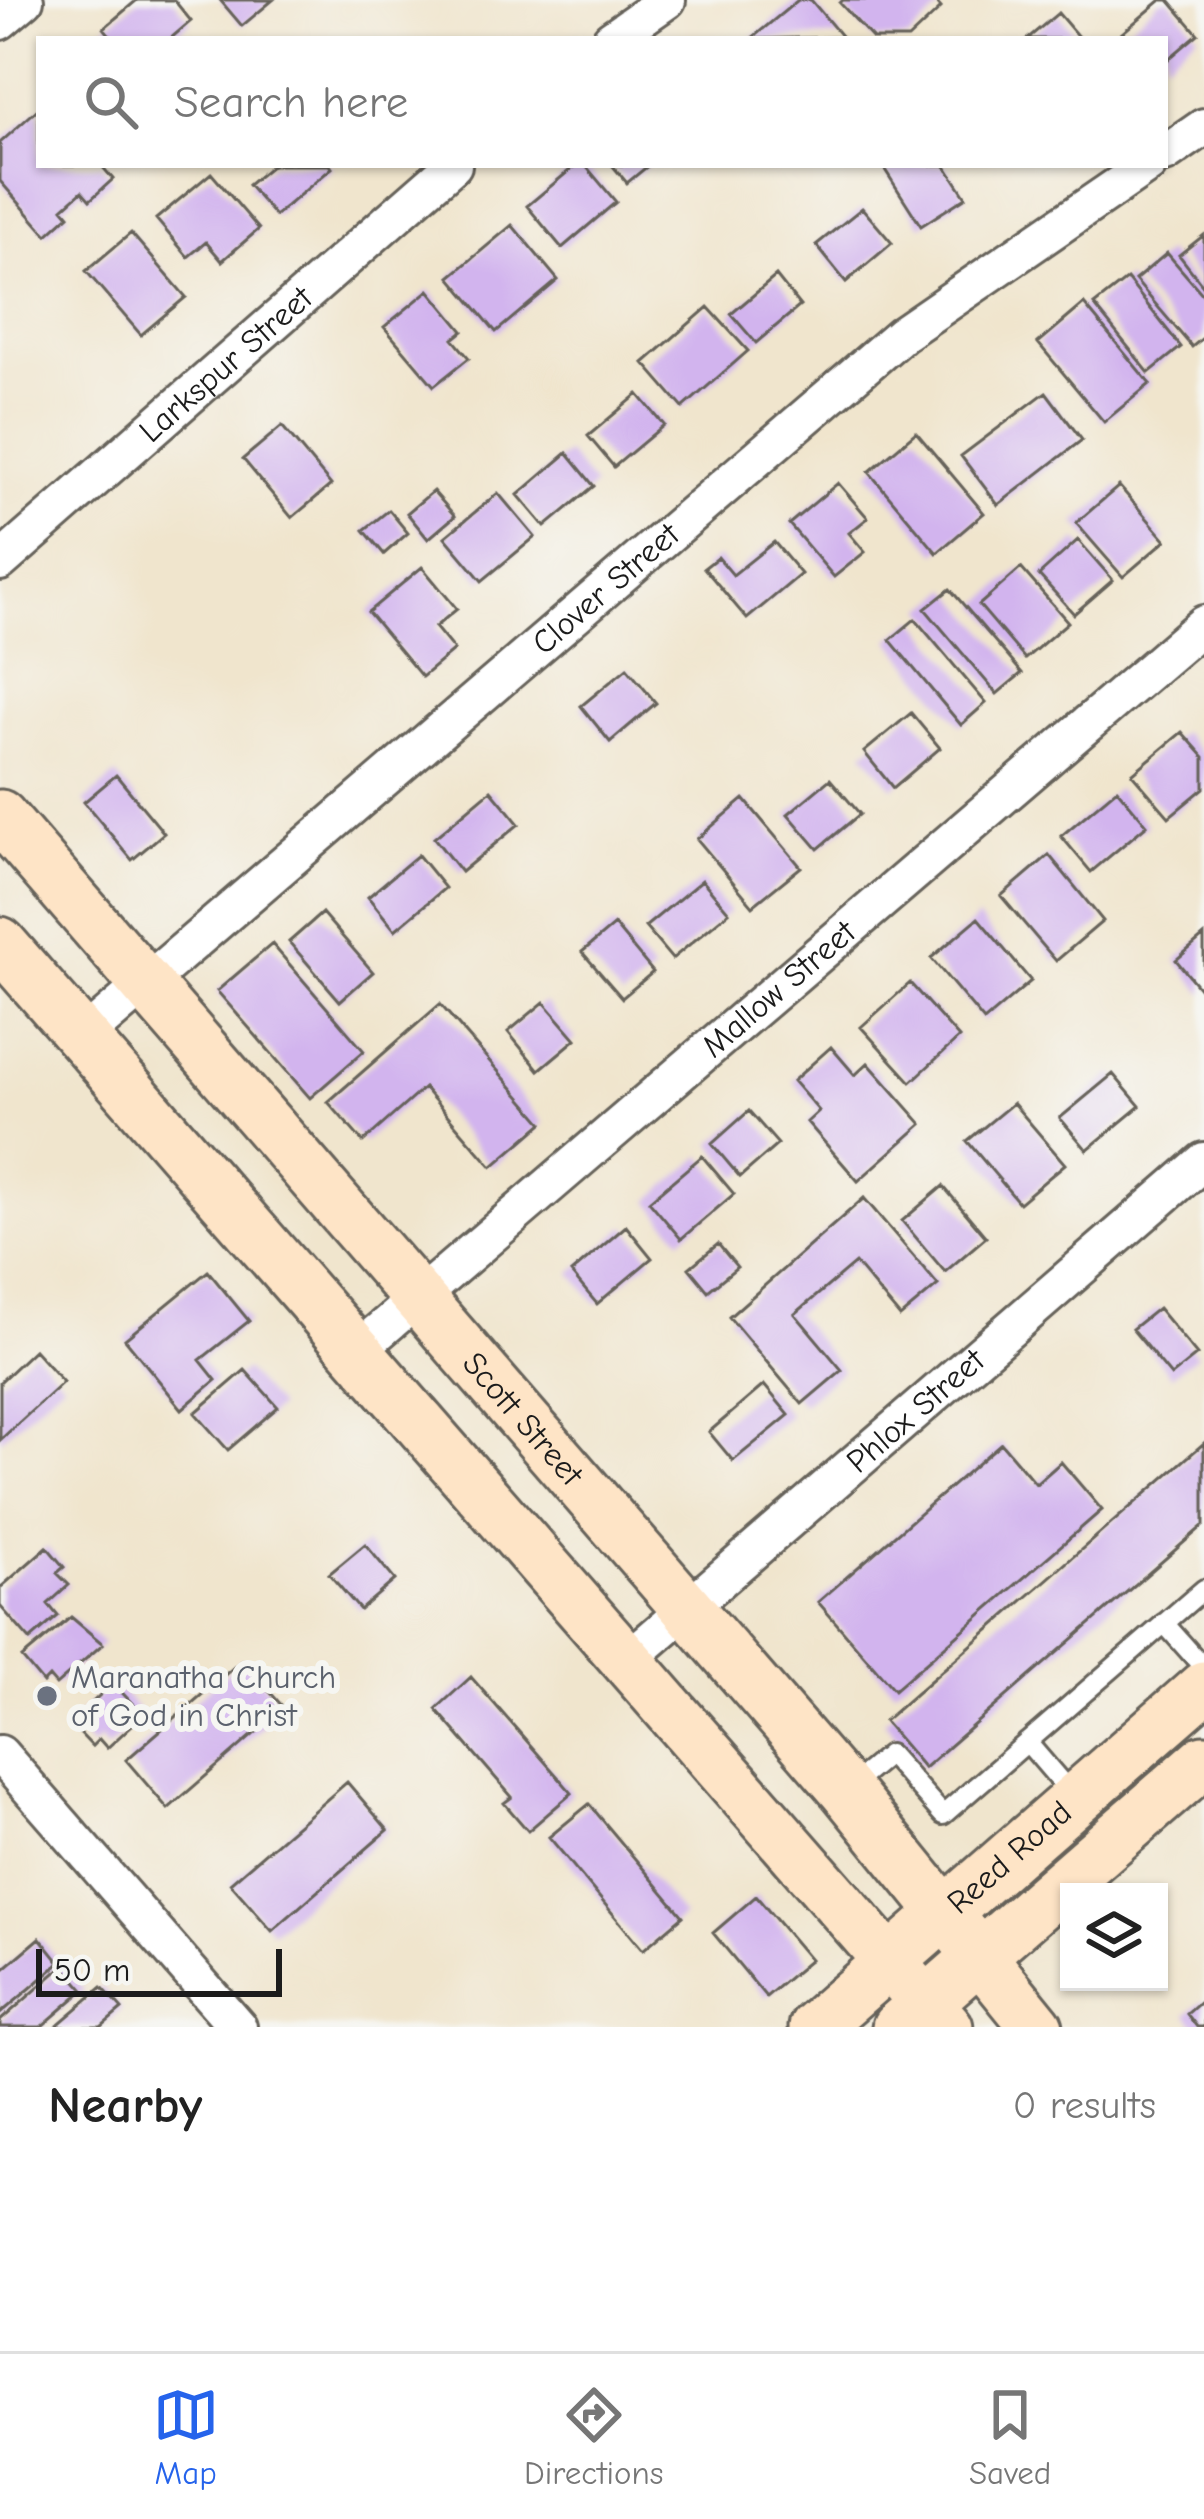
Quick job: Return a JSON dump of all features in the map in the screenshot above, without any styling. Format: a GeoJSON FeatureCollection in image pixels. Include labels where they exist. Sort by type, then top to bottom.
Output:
{"type":"FeatureCollection","features":[{"type":"Feature","properties":{"kind":"main road","name":"Scott Street"},"geometry":{"type":"LineString","coordinates":[[0,815],[845,1790],[1037,2027]]}},
{"type":"Feature","properties":{"kind":"main road"},"geometry":{"type":"LineString","coordinates":[[0,943],[625,1662],[893,1961],[924,2019]]}},
{"type":"Feature","properties":{"kind":"main road","name":"Reed Road"},"geometry":{"type":"LineString","coordinates":[[815,2027],[1204,1687]]}},
{"type":"Feature","properties":{"kind":"main road","name":"Reed Road"},"geometry":{"type":"LineString","coordinates":[[924,2019],[981,1955],[1204,1761]]}},
{"type":"Feature","properties":{"kind":"street"},"geometry":{"type":"LineString","coordinates":[[0,21],[25,0]]}},
{"type":"Feature","properties":{"kind":"street"},"geometry":{"type":"LineString","coordinates":[[615,36],[667,0]]}},
{"type":"Feature","properties":{"kind":"street"},"geometry":{"type":"LineString","coordinates":[[1168,152],[1204,127]]}},
{"type":"Feature","properties":{"kind":"street","name":"Larkspur Street"},"geometry":{"type":"LineString","coordinates":[[0,562],[449,168]]}},
{"type":"Feature","properties":{"kind":"street","name":"Clover Street"},"geometry":{"type":"LineString","coordinates":[[82,1038],[902,334],[1144,168]]}},
{"type":"Feature","properties":{"kind":"street","name":"Mallow Street"},"geometry":{"type":"LineString","coordinates":[[355,1352],[1204,624]]}},
{"type":"Feature","properties":{"kind":"street","name":"Phlox Street"},"geometry":{"type":"LineString","coordinates":[[625,1662],[1204,1161]]}},
{"type":"Feature","properties":{"kind":"street"},"geometry":{"type":"LineString","coordinates":[[0,1754],[238,2027]]}},
{"type":"Feature","properties":{"kind":"lane"},"geometry":{"type":"LineString","coordinates":[[845,1790],[889,1754],[943,1815],[1204,1588]]}},
{"type":"Feature","properties":{"kind":"lane"},"geometry":{"type":"LineString","coordinates":[[1164,1623],[1204,1668]]}},
{"type":"Feature","properties":{"kind":"lane"},"geometry":{"type":"LineString","coordinates":[[1028,1742],[1076,1799]]}},
{"type":"Feature","properties":{"kind":"building"},"geometry":{"type":"Polygon","coordinates":[[[137,0],[174,0],[191,21],[174,36],[111,36],[104,28],[137,0]]]}},
{"type":"Feature","properties":{"kind":"building"},"geometry":{"type":"Polygon","coordinates":[[[220,0],[273,0],[242,26],[220,0]]]}},
{"type":"Feature","properties":{"kind":"building"},"geometry":{"type":"Polygon","coordinates":[[[798,0],[811,0],[841,36],[755,36],[798,0]]]}},
{"type":"Feature","properties":{"kind":"building"},"geometry":{"type":"Polygon","coordinates":[[[934,0],[941,8],[911,36],[870,36],[840,3],[934,0]]]}},
{"type":"Feature","properties":{"kind":"building"},"geometry":{"type":"Polygon","coordinates":[[[1161,0],[1169,0],[1198,34],[1168,59],[1168,36],[1119,36],[1161,0]]]}},
{"type":"Feature","properties":{"kind":"building"},"geometry":{"type":"Polygon","coordinates":[[[1058,13],[1077,36],[1031,36],[1058,13]]]}},
{"type":"Feature","properties":{"kind":"building"},"geometry":{"type":"Polygon","coordinates":[[[36,111],[36,168],[104,168],[113,179],[90,200],[82,191],[63,208],[69,215],[47,235],[0,181],[0,143],[36,111]]]}},
{"type":"Feature","properties":{"kind":"building"},"geometry":{"type":"Polygon","coordinates":[[[268,168],[332,168],[275,216],[248,185],[268,168]]]}},
{"type":"Feature","properties":{"kind":"building"},"geometry":{"type":"Polygon","coordinates":[[[572,168],[588,168],[616,202],[562,248],[527,206],[572,168]]]}},
{"type":"Feature","properties":{"kind":"building"},"geometry":{"type":"Polygon","coordinates":[[[614,168],[645,168],[627,183],[614,168]]]}},
{"type":"Feature","properties":{"kind":"building"},"geometry":{"type":"Polygon","coordinates":[[[884,168],[947,168],[966,197],[921,226],[884,168]]]}},
{"type":"Feature","properties":{"kind":"building"},"geometry":{"type":"Polygon","coordinates":[[[211,173],[259,229],[222,261],[206,242],[188,257],[156,219],[211,173]]]}},
{"type":"Feature","properties":{"kind":"building"},"geometry":{"type":"Polygon","coordinates":[[[862,208],[892,243],[846,282],[816,245],[862,208]]]}},
{"type":"Feature","properties":{"kind":"building"},"geometry":{"type":"Polygon","coordinates":[[[512,225],[558,280],[496,332],[450,277],[512,225]]]}},
{"type":"Feature","properties":{"kind":"building"},"geometry":{"type":"Polygon","coordinates":[[[131,233],[186,297],[141,335],[86,271],[131,233]]]}},
{"type":"Feature","properties":{"kind":"building"},"geometry":{"type":"Polygon","coordinates":[[[1204,235],[1204,287],[1179,255],[1204,235]]]}},
{"type":"Feature","properties":{"kind":"building"},"geometry":{"type":"Polygon","coordinates":[[[1167,253],[1204,296],[1204,337],[1192,347],[1135,280],[1167,253]]]}},
{"type":"Feature","properties":{"kind":"building"},"geometry":{"type":"Polygon","coordinates":[[[776,276],[800,306],[756,343],[731,314],[776,276]]]}},
{"type":"Feature","properties":{"kind":"building"},"geometry":{"type":"Polygon","coordinates":[[[1127,279],[1181,347],[1149,373],[1094,305],[1127,279]]]}},
{"type":"Feature","properties":{"kind":"building"},"geometry":{"type":"Polygon","coordinates":[[[429,290],[463,331],[453,339],[469,358],[434,386],[384,327],[429,290]]]}},
{"type":"Feature","properties":{"kind":"building"},"geometry":{"type":"Polygon","coordinates":[[[1084,304],[1150,384],[1104,422],[1038,343],[1084,304]]]}},
{"type":"Feature","properties":{"kind":"building"},"geometry":{"type":"Polygon","coordinates":[[[708,307],[748,351],[683,408],[644,363],[708,307]]]}},
{"type":"Feature","properties":{"kind":"building"},"geometry":{"type":"Polygon","coordinates":[[[1046,392],[1082,440],[998,505],[961,456],[1046,392]]]}},
{"type":"Feature","properties":{"kind":"building"},"geometry":{"type":"Polygon","coordinates":[[[638,394],[664,425],[614,467],[588,436],[638,394]]]}},
{"type":"Feature","properties":{"kind":"building"},"geometry":{"type":"Polygon","coordinates":[[[282,426],[331,485],[292,518],[243,459],[282,426]]]}},
{"type":"Feature","properties":{"kind":"building"},"geometry":{"type":"Polygon","coordinates":[[[916,432],[984,513],[937,553],[869,472],[916,432]]]}},
{"type":"Feature","properties":{"kind":"building"},"geometry":{"type":"Polygon","coordinates":[[[567,453],[594,486],[545,527],[518,495],[567,453]]]}},
{"type":"Feature","properties":{"kind":"building"},"geometry":{"type":"Polygon","coordinates":[[[838,483],[868,518],[849,533],[865,552],[834,577],[789,524],[838,483]]]}},
{"type":"Feature","properties":{"kind":"building"},"geometry":{"type":"Polygon","coordinates":[[[1119,486],[1166,540],[1123,577],[1076,523],[1119,486]]]}},
{"type":"Feature","properties":{"kind":"building"},"geometry":{"type":"Polygon","coordinates":[[[433,491],[455,516],[428,539],[407,513],[433,491]]]}},
{"type":"Feature","properties":{"kind":"building"},"geometry":{"type":"Polygon","coordinates":[[[498,493],[535,537],[482,581],[445,537],[498,493]]]}},
{"type":"Feature","properties":{"kind":"building"},"geometry":{"type":"Polygon","coordinates":[[[389,510],[408,533],[384,554],[364,530],[389,510]]]}},
{"type":"Feature","properties":{"kind":"building"},"geometry":{"type":"Polygon","coordinates":[[[1078,540],[1113,580],[1074,614],[1039,575],[1078,540]]]}},
{"type":"Feature","properties":{"kind":"building"},"geometry":{"type":"Polygon","coordinates":[[[774,542],[801,574],[747,619],[704,568],[718,557],[733,575],[774,542]]]}},
{"type":"Feature","properties":{"kind":"building"},"geometry":{"type":"Polygon","coordinates":[[[422,567],[457,609],[435,627],[454,650],[422,677],[368,612],[422,567]]]}},
{"type":"Feature","properties":{"kind":"building"},"geometry":{"type":"Polygon","coordinates":[[[1021,568],[1068,622],[1025,659],[979,605],[1021,568]]]}},
{"type":"Feature","properties":{"kind":"building"},"geometry":{"type":"Polygon","coordinates":[[[950,589],[1022,673],[997,694],[925,609],[950,589]]]}},
{"type":"Feature","properties":{"kind":"building"},"geometry":{"type":"Polygon","coordinates":[[[915,619],[986,703],[961,725],[890,640],[915,619]]]}},
{"type":"Feature","properties":{"kind":"building"},"geometry":{"type":"Polygon","coordinates":[[[627,668],[656,703],[610,742],[581,706],[627,668]]]}},
{"type":"Feature","properties":{"kind":"building"},"geometry":{"type":"Polygon","coordinates":[[[911,713],[940,748],[893,788],[864,752],[911,713]]]}},
{"type":"Feature","properties":{"kind":"building"},"geometry":{"type":"Polygon","coordinates":[[[1182,732],[1204,757],[1204,788],[1169,817],[1132,774],[1182,732]]]}},
{"type":"Feature","properties":{"kind":"building"},"geometry":{"type":"Polygon","coordinates":[[[116,775],[164,833],[132,860],[84,802],[116,775]]]}},
{"type":"Feature","properties":{"kind":"building"},"geometry":{"type":"Polygon","coordinates":[[[830,779],[860,814],[818,849],[788,814],[830,779]]]}},
{"type":"Feature","properties":{"kind":"building"},"geometry":{"type":"Polygon","coordinates":[[[1117,789],[1147,825],[1091,872],[1061,836],[1117,789]]]}},
{"type":"Feature","properties":{"kind":"building"},"geometry":{"type":"Polygon","coordinates":[[[491,790],[519,824],[461,872],[434,838],[491,790]]]}},
{"type":"Feature","properties":{"kind":"building"},"geometry":{"type":"Polygon","coordinates":[[[744,799],[801,867],[753,906],[697,839],[744,799]]]}},
{"type":"Feature","properties":{"kind":"building"},"geometry":{"type":"Polygon","coordinates":[[[418,855],[445,888],[395,930],[368,897],[418,855]]]}},
{"type":"Feature","properties":{"kind":"building"},"geometry":{"type":"Polygon","coordinates":[[[1049,855],[1103,921],[1056,961],[1001,896],[1049,855]]]}},
{"type":"Feature","properties":{"kind":"building"},"geometry":{"type":"Polygon","coordinates":[[[702,880],[729,912],[672,959],[645,927],[702,880]]]}},
{"type":"Feature","properties":{"kind":"building"},"geometry":{"type":"Polygon","coordinates":[[[322,913],[373,972],[340,1001],[289,942],[322,913]]]}},
{"type":"Feature","properties":{"kind":"building"},"geometry":{"type":"Polygon","coordinates":[[[978,918],[1031,981],[984,1021],[931,958],[978,918]]]}},
{"type":"Feature","properties":{"kind":"building"},"geometry":{"type":"Polygon","coordinates":[[[614,925],[653,972],[622,998],[582,952],[614,925]]]}},
{"type":"Feature","properties":{"kind":"building"},"geometry":{"type":"Polygon","coordinates":[[[1204,936],[1204,994],[1176,960],[1204,936]]]}},
{"type":"Feature","properties":{"kind":"building"},"geometry":{"type":"Polygon","coordinates":[[[272,944],[364,1051],[310,1098],[217,991],[272,944]]]}},
{"type":"Feature","properties":{"kind":"building"},"geometry":{"type":"Polygon","coordinates":[[[910,983],[959,1038],[911,1082],[861,1027],[910,983]]]}},
{"type":"Feature","properties":{"kind":"building"},"geometry":{"type":"Polygon","coordinates":[[[544,1002],[576,1039],[539,1070],[508,1032],[544,1002]]]}},
{"type":"Feature","properties":{"kind":"building"},"geometry":{"type":"Polygon","coordinates":[[[440,1004],[543,1123],[492,1167],[424,1088],[363,1142],[328,1102],[440,1004]]]}},
{"type":"Feature","properties":{"kind":"building"},"geometry":{"type":"Polygon","coordinates":[[[831,1047],[855,1075],[868,1063],[922,1124],[858,1181],[807,1122],[819,1111],[793,1081],[831,1047]]]}},
{"type":"Feature","properties":{"kind":"building"},"geometry":{"type":"Polygon","coordinates":[[[1113,1074],[1140,1106],[1087,1150],[1060,1118],[1113,1074]]]}},
{"type":"Feature","properties":{"kind":"building"},"geometry":{"type":"Polygon","coordinates":[[[1013,1103],[1065,1164],[1019,1203],[967,1141],[1013,1103]]]}},
{"type":"Feature","properties":{"kind":"building"},"geometry":{"type":"Polygon","coordinates":[[[749,1111],[778,1144],[740,1177],[712,1144],[749,1111]]]}},
{"type":"Feature","properties":{"kind":"building"},"geometry":{"type":"Polygon","coordinates":[[[702,1156],[734,1194],[681,1239],[649,1201],[702,1156]]]}},
{"type":"Feature","properties":{"kind":"building"},"geometry":{"type":"Polygon","coordinates":[[[943,1186],[986,1237],[945,1272],[902,1221],[943,1186]]]}},
{"type":"Feature","properties":{"kind":"building"},"geometry":{"type":"Polygon","coordinates":[[[864,1198],[938,1285],[900,1317],[855,1263],[795,1314],[842,1370],[802,1404],[729,1317],[864,1198]]]}},
{"type":"Feature","properties":{"kind":"building"},"geometry":{"type":"Polygon","coordinates":[[[626,1226],[652,1258],[597,1304],[571,1273],[626,1226]]]}},
{"type":"Feature","properties":{"kind":"building"},"geometry":{"type":"Polygon","coordinates":[[[718,1244],[737,1267],[708,1291],[689,1268],[718,1244]]]}},
{"type":"Feature","properties":{"kind":"building"},"geometry":{"type":"Polygon","coordinates":[[[208,1271],[249,1321],[200,1360],[216,1380],[182,1409],[125,1339],[208,1271]]]}},
{"type":"Feature","properties":{"kind":"building"},"geometry":{"type":"Polygon","coordinates":[[[1158,1308],[1197,1355],[1171,1376],[1132,1329],[1158,1308]]]}},
{"type":"Feature","properties":{"kind":"building"},"geometry":{"type":"Polygon","coordinates":[[[34,1350],[63,1382],[0,1440],[0,1382],[34,1350]]]}},
{"type":"Feature","properties":{"kind":"building"},"geometry":{"type":"Polygon","coordinates":[[[245,1370],[278,1407],[228,1450],[195,1413],[245,1370]]]}},
{"type":"Feature","properties":{"kind":"building"},"geometry":{"type":"Polygon","coordinates":[[[764,1385],[789,1415],[733,1461],[709,1432],[764,1385]]]}},
{"type":"Feature","properties":{"kind":"building"},"geometry":{"type":"Polygon","coordinates":[[[1001,1443],[1036,1484],[1061,1462],[1102,1510],[894,1690],[818,1602],[1001,1443]]]}},
{"type":"Feature","properties":{"kind":"building"},"geometry":{"type":"Polygon","coordinates":[[[1204,1443],[1204,1525],[924,1768],[884,1721],[1204,1443]]]}},
{"type":"Feature","properties":{"kind":"building"},"geometry":{"type":"Polygon","coordinates":[[[365,1544],[395,1580],[360,1610],[329,1574],[365,1544]]]}},
{"type":"Feature","properties":{"kind":"building"},"geometry":{"type":"Polygon","coordinates":[[[47,1547],[64,1567],[57,1573],[69,1585],[48,1604],[58,1616],[30,1640],[0,1606],[0,1588],[47,1547]]]}},
{"type":"Feature","properties":{"kind":"building"},"geometry":{"type":"Polygon","coordinates":[[[71,1617],[103,1644],[56,1685],[49,1677],[43,1683],[22,1658],[71,1617]]]}},
{"type":"Feature","properties":{"kind":"building"},"geometry":{"type":"Polygon","coordinates":[[[242,1660],[284,1708],[168,1809],[126,1760],[242,1660]]]}},
{"type":"Feature","properties":{"kind":"building"},"geometry":{"type":"Polygon","coordinates":[[[471,1677],[572,1793],[528,1831],[504,1803],[512,1797],[436,1709],[471,1677]]]}},
{"type":"Feature","properties":{"kind":"building"},"geometry":{"type":"Polygon","coordinates":[[[113,1683],[143,1715],[107,1748],[99,1739],[92,1746],[70,1723],[113,1683]]]}},
{"type":"Feature","properties":{"kind":"building"},"geometry":{"type":"Polygon","coordinates":[[[347,1782],[388,1830],[272,1931],[230,1883],[347,1782]]]}},
{"type":"Feature","properties":{"kind":"building"},"geometry":{"type":"Polygon","coordinates":[[[589,1804],[683,1916],[643,1950],[549,1837],[589,1804]]]}},
{"type":"Feature","properties":{"kind":"building"},"geometry":{"type":"Polygon","coordinates":[[[756,1896],[810,1960],[766,1997],[713,1933],[756,1896]]]}},
{"type":"Feature","properties":{"kind":"building"},"geometry":{"type":"Polygon","coordinates":[[[40,1938],[60,1963],[0,2014],[0,1972],[40,1938]]]}},
{"type":"Feature","properties":{"kind":"building"},"geometry":{"type":"Polygon","coordinates":[[[63,1966],[84,1990],[41,2027],[0,2027],[0,2021],[63,1966]]]}},
{"type":"Feature","properties":{"kind":"building"},"geometry":{"type":"Polygon","coordinates":[[[102,1987],[122,2009],[101,2027],[55,2027],[102,1987]]]}},
{"type":"Feature","properties":{"kind":"building"},"geometry":{"type":"Polygon","coordinates":[[[1204,1999],[1204,2027],[1197,2027],[1187,2014],[1204,1999]]]}},
{"type":"Feature","properties":{"kind":"place","name":"Maranatha Church of God in Christ"},"geometry":{"type":"Point","coordinates":[47,1696]}}]}
